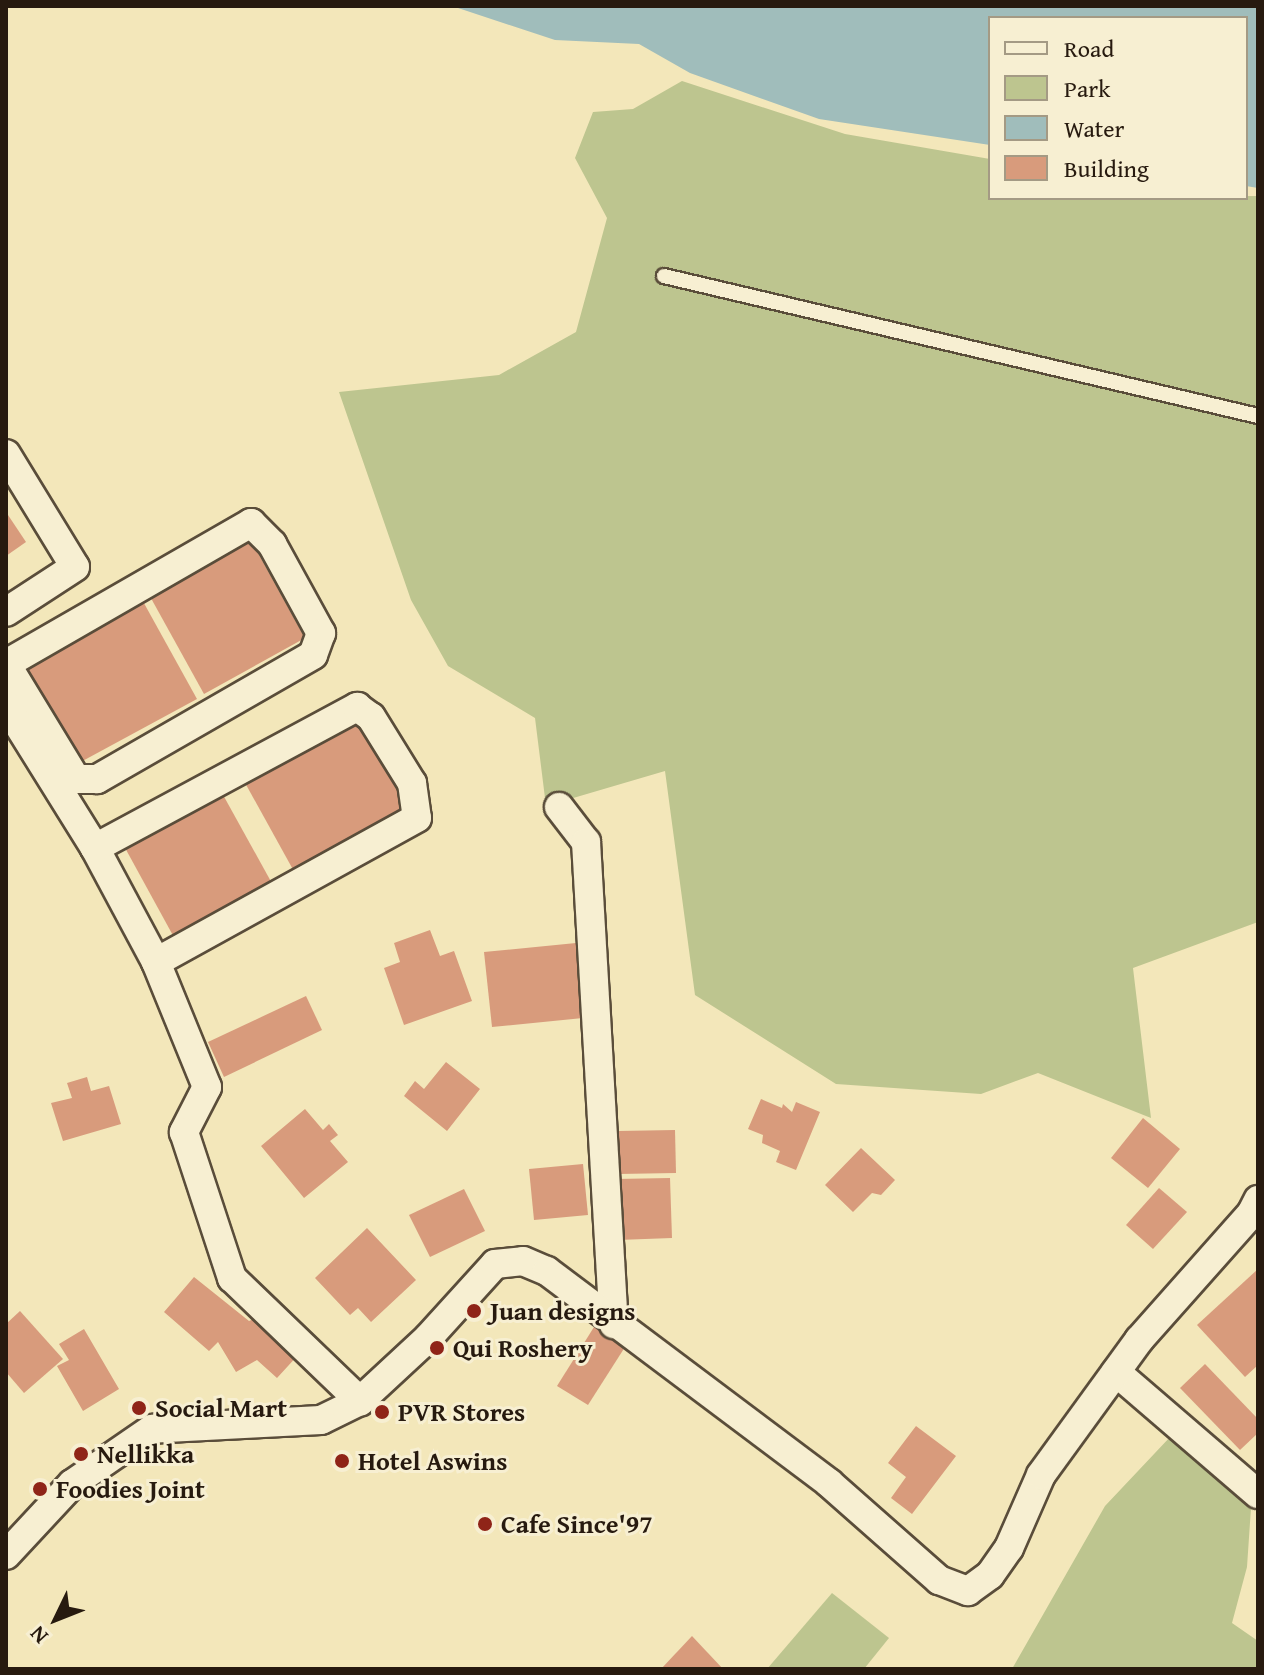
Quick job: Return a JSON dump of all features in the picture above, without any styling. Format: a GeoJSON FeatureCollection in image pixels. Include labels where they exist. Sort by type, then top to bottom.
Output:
{"type":"FeatureCollection","features":[{"type":"Feature","properties":{"kind":"street"},"geometry":{"type":"LineString","coordinates":[[6,454],[75,567],[6,612]]}},
{"type":"Feature","properties":{"kind":"street"},"geometry":{"type":"LineString","coordinates":[[251,523],[272,544],[321,633],[313,655],[97,779],[76,779],[6,664],[251,523]]}},
{"type":"Feature","properties":{"kind":"street"},"geometry":{"type":"LineString","coordinates":[[6,705],[95,848],[156,962],[207,1087],[184,1132],[232,1278],[360,1401]]}},
{"type":"Feature","properties":{"kind":"street"},"geometry":{"type":"LineString","coordinates":[[95,848],[357,707],[371,717],[412,783],[417,818],[407,825],[156,962]]}},
{"type":"Feature","properties":{"kind":"street"},"geometry":{"type":"LineString","coordinates":[[559,807],[586,842],[614,1324]]}},
{"type":"Feature","properties":{"kind":"street"},"geometry":{"type":"LineString","coordinates":[[6,1555],[72,1484],[152,1429],[321,1420],[360,1401],[428,1338],[487,1272],[504,1261],[523,1261],[547,1271],[829,1483],[939,1580],[968,1591],[990,1575],[1009,1548],[1041,1475],[1116,1372],[1258,1200]]}},
{"type":"Feature","properties":{"kind":"street"},"geometry":{"type":"LineString","coordinates":[[1116,1372],[1258,1494]]}},
{"type":"Feature","properties":{"kind":"lane"},"geometry":{"type":"LineString","coordinates":[[664,276],[1258,416]]}},
{"type":"Feature","properties":{"kind":"green space"},"geometry":{"type":"Polygon","coordinates":[[[682,81],[845,134],[988,159],[988,200],[1248,200],[1248,196],[1258,196],[1258,922],[1133,968],[1151,1118],[1038,1073],[981,1094],[836,1084],[695,995],[665,771],[546,806],[535,718],[448,666],[411,600],[339,392],[499,375],[576,332],[607,218],[575,158],[593,112],[633,109],[682,81]]]}},
{"type":"Feature","properties":{"kind":"green space"},"geometry":{"type":"Polygon","coordinates":[[[1171,1436],[1251,1508],[1247,1567],[1232,1623],[1258,1641],[1258,1669],[1012,1669],[1105,1506],[1171,1436]]]}},
{"type":"Feature","properties":{"kind":"green space"},"geometry":{"type":"Polygon","coordinates":[[[832,1593],[889,1638],[864,1669],[767,1669],[832,1593]]]}},
{"type":"Feature","properties":{"kind":"water"},"geometry":{"type":"Polygon","coordinates":[[[452,6],[1258,6],[1258,188],[1248,186],[1248,16],[988,16],[988,145],[819,119],[690,73],[639,44],[555,40],[452,6]]]}},
{"type":"Feature","properties":{"kind":"building"},"geometry":{"type":"Polygon","coordinates":[[[6,512],[26,542],[6,556],[6,512]]]}},
{"type":"Feature","properties":{"kind":"building"},"geometry":{"type":"Polygon","coordinates":[[[248,535],[305,638],[204,694],[147,591],[248,535]]]}},
{"type":"Feature","properties":{"kind":"building"},"geometry":{"type":"Polygon","coordinates":[[[140,596],[197,699],[77,764],[20,661],[140,596]]]}},
{"type":"Feature","properties":{"kind":"building"},"geometry":{"type":"Polygon","coordinates":[[[358,718],[410,812],[296,875],[244,781],[358,718]]]}},
{"type":"Feature","properties":{"kind":"building"},"geometry":{"type":"Polygon","coordinates":[[[222,793],[274,887],[176,941],[124,846],[222,793]]]}},
{"type":"Feature","properties":{"kind":"building"},"geometry":{"type":"Polygon","coordinates":[[[430,930],[440,956],[454,951],[472,1001],[404,1025],[384,968],[400,962],[394,943],[430,930]]]}},
{"type":"Feature","properties":{"kind":"building"},"geometry":{"type":"Polygon","coordinates":[[[576,943],[583,1018],[492,1027],[484,952],[576,943]]]}},
{"type":"Feature","properties":{"kind":"building"},"geometry":{"type":"Polygon","coordinates":[[[306,996],[322,1030],[224,1077],[208,1042],[306,996]]]}},
{"type":"Feature","properties":{"kind":"building"},"geometry":{"type":"Polygon","coordinates":[[[446,1062],[480,1089],[447,1131],[404,1096],[415,1081],[424,1089],[446,1062]]]}},
{"type":"Feature","properties":{"kind":"building"},"geometry":{"type":"Polygon","coordinates":[[[87,1077],[91,1091],[109,1086],[121,1124],[63,1141],[51,1103],[72,1098],[67,1083],[87,1077]]]}},
{"type":"Feature","properties":{"kind":"building"},"geometry":{"type":"Polygon","coordinates":[[[761,1099],[782,1108],[783,1104],[792,1112],[796,1102],[820,1112],[796,1170],[776,1162],[780,1151],[762,1143],[763,1135],[748,1129],[761,1099]]]}},
{"type":"Feature","properties":{"kind":"building"},"geometry":{"type":"Polygon","coordinates":[[[305,1109],[323,1130],[329,1124],[338,1135],[330,1141],[348,1162],[304,1198],[261,1146],[305,1109]]]}},
{"type":"Feature","properties":{"kind":"building"},"geometry":{"type":"Polygon","coordinates":[[[1143,1118],[1180,1149],[1148,1188],[1111,1158],[1143,1118]]]}},
{"type":"Feature","properties":{"kind":"building"},"geometry":{"type":"Polygon","coordinates":[[[675,1130],[676,1173],[618,1174],[618,1131],[675,1130]]]}},
{"type":"Feature","properties":{"kind":"building"},"geometry":{"type":"Polygon","coordinates":[[[861,1148],[895,1180],[881,1195],[872,1193],[853,1212],[825,1185],[861,1148]]]}},
{"type":"Feature","properties":{"kind":"building"},"geometry":{"type":"Polygon","coordinates":[[[583,1164],[588,1215],[534,1220],[529,1169],[583,1164]]]}},
{"type":"Feature","properties":{"kind":"building"},"geometry":{"type":"Polygon","coordinates":[[[670,1178],[672,1238],[618,1240],[616,1179],[670,1178]]]}},
{"type":"Feature","properties":{"kind":"building"},"geometry":{"type":"Polygon","coordinates":[[[1159,1188],[1187,1212],[1153,1249],[1126,1225],[1159,1188]]]}},
{"type":"Feature","properties":{"kind":"building"},"geometry":{"type":"Polygon","coordinates":[[[464,1189],[485,1231],[430,1257],[409,1215],[464,1189]]]}},
{"type":"Feature","properties":{"kind":"building"},"geometry":{"type":"Polygon","coordinates":[[[367,1228],[416,1280],[371,1322],[358,1308],[350,1315],[315,1278],[367,1228]]]}},
{"type":"Feature","properties":{"kind":"building"},"geometry":{"type":"Polygon","coordinates":[[[1258,1269],[1258,1365],[1245,1377],[1197,1325],[1258,1269]]]}},
{"type":"Feature","properties":{"kind":"building"},"geometry":{"type":"Polygon","coordinates":[[[194,1277],[249,1321],[258,1317],[299,1354],[277,1378],[257,1360],[236,1372],[218,1342],[209,1351],[164,1312],[194,1277]]]}},
{"type":"Feature","properties":{"kind":"building"},"geometry":{"type":"Polygon","coordinates":[[[20,1311],[63,1359],[24,1393],[6,1372],[6,1324],[20,1311]]]}},
{"type":"Feature","properties":{"kind":"building"},"geometry":{"type":"Polygon","coordinates":[[[594,1327],[625,1347],[588,1405],[557,1386],[594,1327]]]}},
{"type":"Feature","properties":{"kind":"building"},"geometry":{"type":"Polygon","coordinates":[[[84,1329],[119,1389],[83,1411],[57,1366],[69,1360],[59,1344],[84,1329]]]}},
{"type":"Feature","properties":{"kind":"building"},"geometry":{"type":"Polygon","coordinates":[[[1205,1364],[1258,1419],[1258,1433],[1240,1450],[1180,1388],[1205,1364]]]}},
{"type":"Feature","properties":{"kind":"building"},"geometry":{"type":"Polygon","coordinates":[[[916,1426],[956,1456],[912,1514],[891,1498],[906,1477],[888,1463],[916,1426]]]}},
{"type":"Feature","properties":{"kind":"building"},"geometry":{"type":"Polygon","coordinates":[[[692,1636],[723,1669],[661,1669],[692,1636]]]}},
{"type":"Feature","properties":{"kind":"place","name":"Juan designs"},"geometry":{"type":"Point","coordinates":[474,1311]}},
{"type":"Feature","properties":{"kind":"place","name":"Qui Roshery"},"geometry":{"type":"Point","coordinates":[437,1348]}},
{"type":"Feature","properties":{"kind":"place","name":"Social Mart"},"geometry":{"type":"Point","coordinates":[139,1408]}},
{"type":"Feature","properties":{"kind":"place","name":"PVR Stores"},"geometry":{"type":"Point","coordinates":[382,1412]}},
{"type":"Feature","properties":{"kind":"place","name":"Nellikka"},"geometry":{"type":"Point","coordinates":[81,1454]}},
{"type":"Feature","properties":{"kind":"place","name":"Hotel Aswins"},"geometry":{"type":"Point","coordinates":[342,1461]}},
{"type":"Feature","properties":{"kind":"place","name":"Foodies Joint"},"geometry":{"type":"Point","coordinates":[40,1489]}},
{"type":"Feature","properties":{"kind":"place","name":"Cafe Since'97"},"geometry":{"type":"Point","coordinates":[485,1524]}}]}
